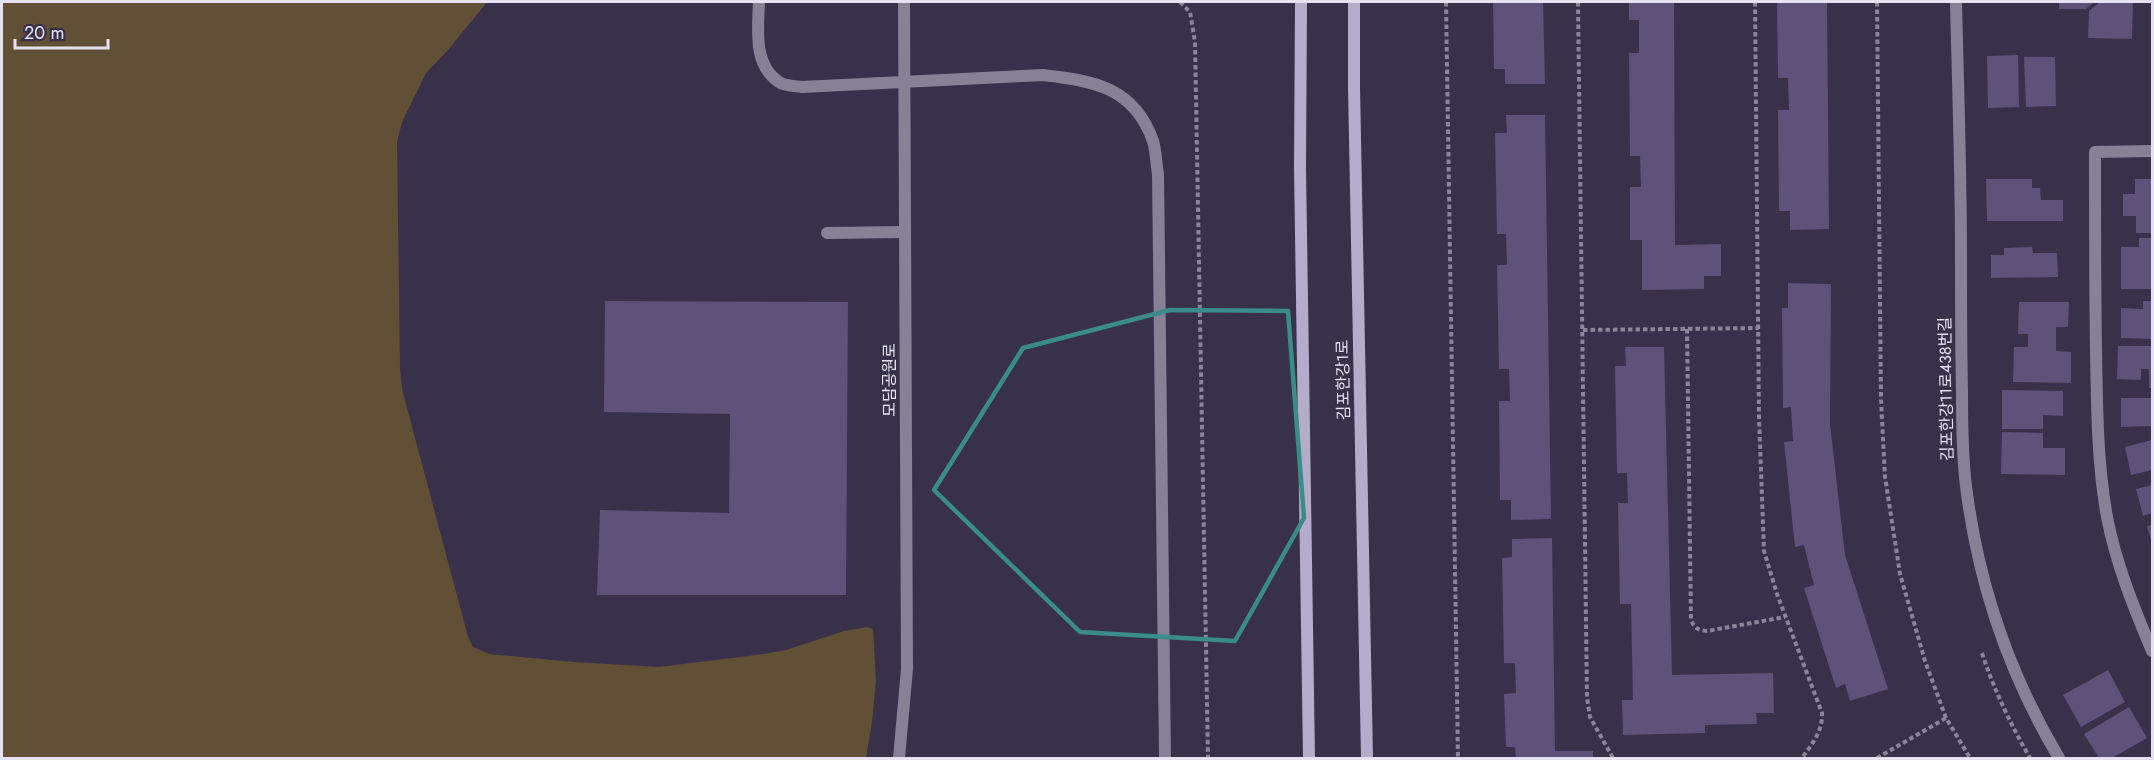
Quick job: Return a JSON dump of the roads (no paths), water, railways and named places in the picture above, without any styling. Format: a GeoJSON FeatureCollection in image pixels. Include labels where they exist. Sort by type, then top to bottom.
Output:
{"type":"FeatureCollection","features":[{"type":"Feature","properties":{"kind":"street"},"geometry":{"type":"LineString","coordinates":[[759,2],[758,40],[763,65],[780,83],[802,87],[1043,75],[1083,80],[1115,90],[1139,113],[1154,142],[1158,174],[1165,759]]}},
{"type":"Feature","properties":{"kind":"street","name":"모담공원로"},"geometry":{"type":"LineString","coordinates":[[899,759],[908,669],[904,2]]}},
{"type":"Feature","properties":{"kind":"street"},"geometry":{"type":"LineString","coordinates":[[1301,2],[1300,168],[1309,759]]}},
{"type":"Feature","properties":{"kind":"street","name":"김포한강1로"},"geometry":{"type":"LineString","coordinates":[[1354,2],[1366,759]]}},
{"type":"Feature","properties":{"kind":"street","name":"김포한강11로438번길"},"geometry":{"type":"LineString","coordinates":[[1956,2],[1961,219],[1962,443],[1965,485],[1977,552],[1999,633],[2022,691],[2059,759]]}},
{"type":"Feature","properties":{"kind":"street"},"geometry":{"type":"LineString","coordinates":[[2152,151],[2095,152],[2097,417],[2101,474],[2107,519],[2119,565],[2152,651]]}},
{"type":"Feature","properties":{"kind":"street"},"geometry":{"type":"LineString","coordinates":[[827,233],[905,232]]}}]}
